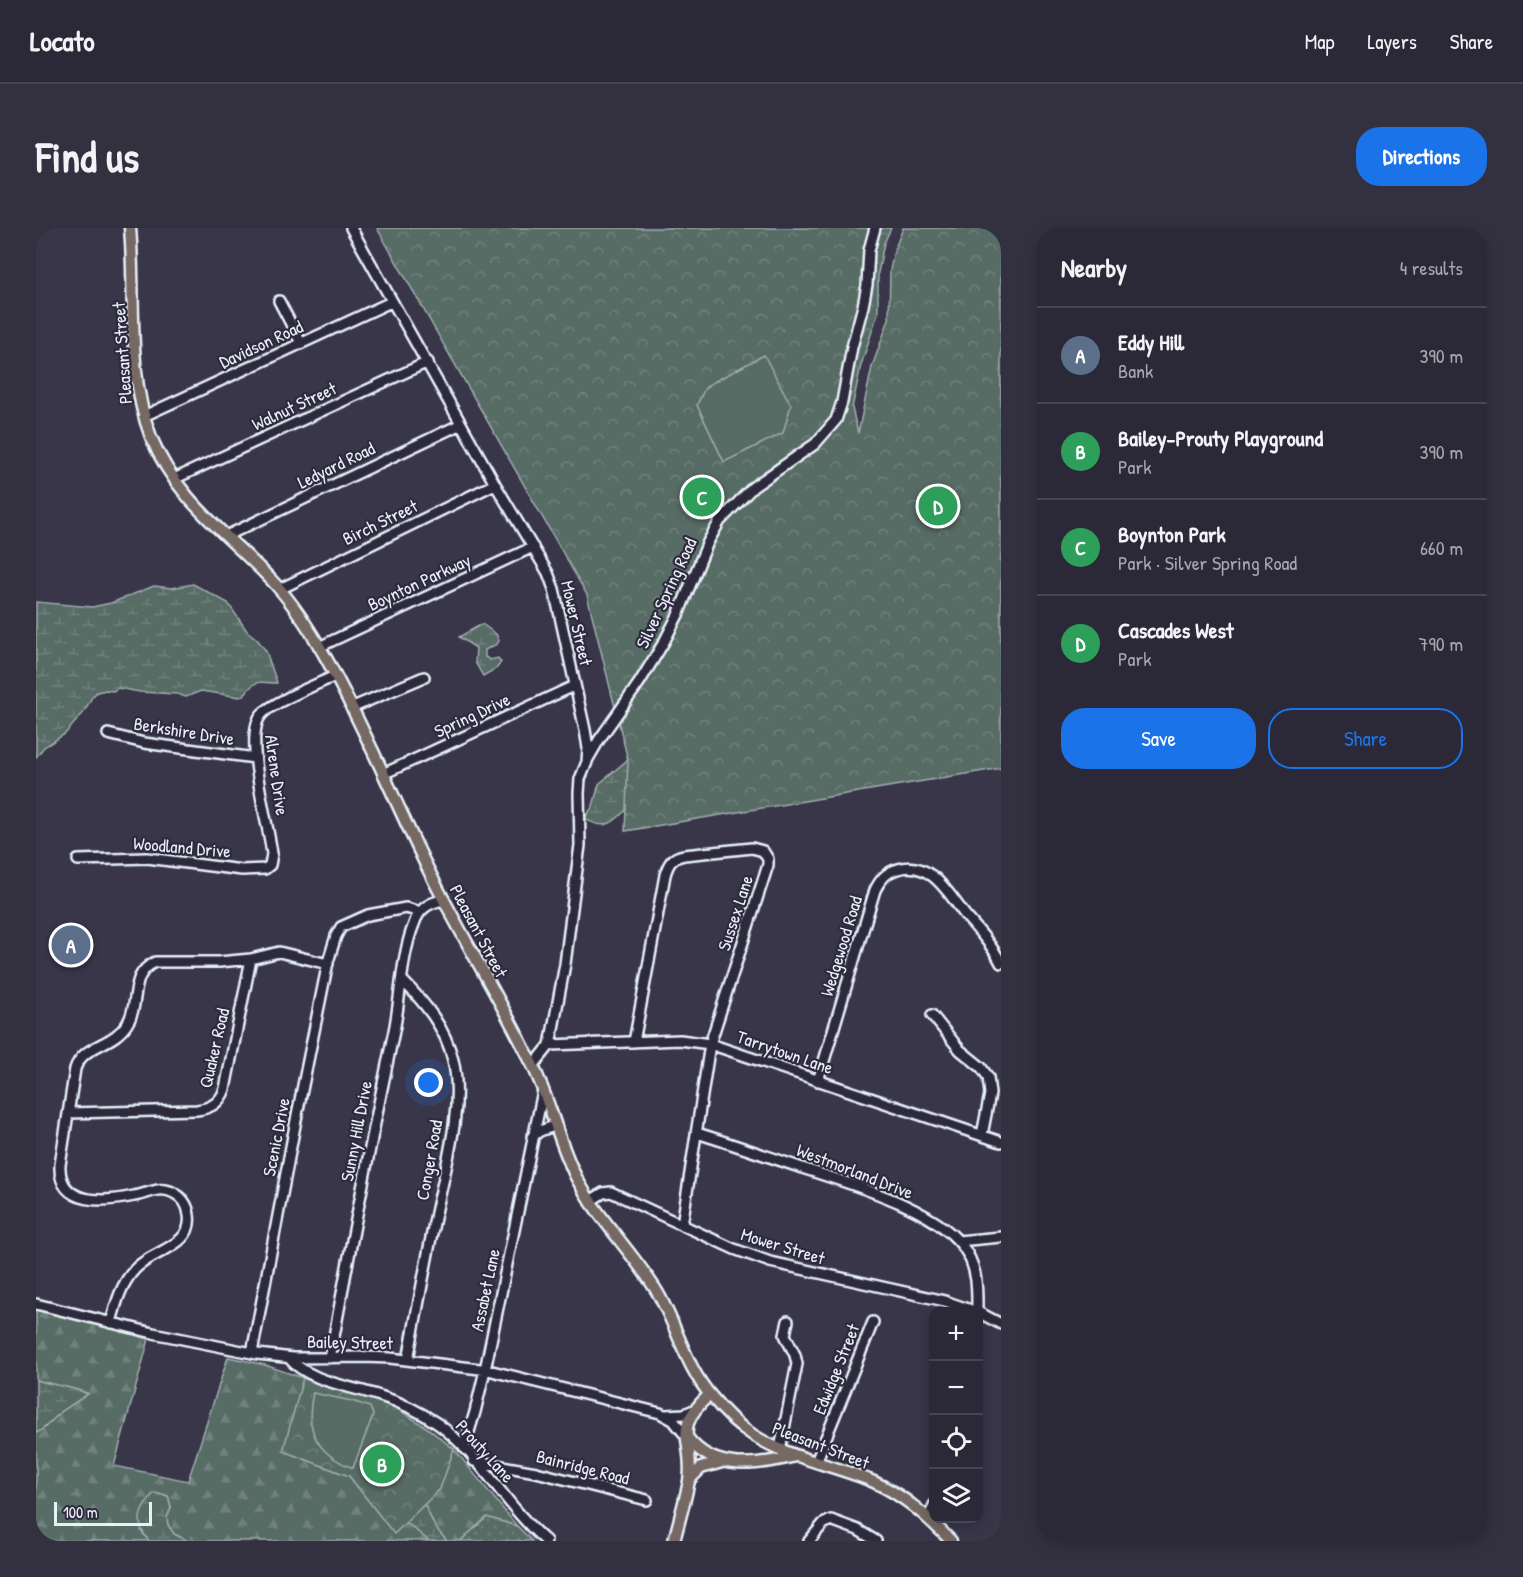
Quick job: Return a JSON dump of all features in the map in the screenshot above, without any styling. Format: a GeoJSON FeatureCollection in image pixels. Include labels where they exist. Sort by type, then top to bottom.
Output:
{"type":"FeatureCollection","features":[{"type":"Feature","properties":{"kind":"main road","name":"Pleasant Street"},"geometry":{"type":"LineString","coordinates":[[130,228],[135,348],[140,398],[144,416],[159,455],[202,515],[279,589],[319,647],[351,708],[443,900],[533,1066],[552,1121],[577,1178],[590,1202],[661,1297],[674,1321],[694,1372],[710,1395],[736,1423],[768,1444],[876,1483],[902,1497],[929,1518]]}},
{"type":"Feature","properties":{"kind":"main road"},"geometry":{"type":"LineString","coordinates":[[674,1541],[689,1480],[687,1423],[694,1410],[710,1395]]}},
{"type":"Feature","properties":{"kind":"main road"},"geometry":{"type":"LineString","coordinates":[[687,1437],[693,1446],[722,1462]]}},
{"type":"Feature","properties":{"kind":"main road"},"geometry":{"type":"LineString","coordinates":[[754,1464],[764,1457],[768,1444]]}},
{"type":"Feature","properties":{"kind":"main road"},"geometry":{"type":"LineString","coordinates":[[689,1480],[701,1468],[722,1462],[754,1464],[796,1455]]}},
{"type":"Feature","properties":{"kind":"main road","name":"Pleasant Street"},"geometry":{"type":"LineString","coordinates":[[934,1523],[951,1541]]}},
{"type":"Feature","properties":{"kind":"street","name":"Mower Street"},"geometry":{"type":"LineString","coordinates":[[351,228],[391,302],[428,362],[495,484],[548,573],[554,589],[586,739],[587,762],[579,787],[580,845],[574,904],[550,1045],[533,1066]]}},
{"type":"Feature","properties":{"kind":"street","name":"Silver Spring Road"},"geometry":{"type":"LineString","coordinates":[[587,762],[664,642],[678,615],[708,542],[720,521],[753,488],[815,444],[836,420],[863,306],[869,250],[875,228]]}},
{"type":"Feature","properties":{"kind":"street"},"geometry":{"type":"LineString","coordinates":[[279,301],[301,343]]}},
{"type":"Feature","properties":{"kind":"street","name":"Davidson Road"},"geometry":{"type":"LineString","coordinates":[[144,416],[391,302]]}},
{"type":"Feature","properties":{"kind":"street","name":"Walnut Street"},"geometry":{"type":"LineString","coordinates":[[174,479],[428,362]]}},
{"type":"Feature","properties":{"kind":"street","name":"Ledyard Road"},"geometry":{"type":"LineString","coordinates":[[226,536],[461,424]]}},
{"type":"Feature","properties":{"kind":"street","name":"Birch Street"},"geometry":{"type":"LineString","coordinates":[[279,589],[495,484]]}},
{"type":"Feature","properties":{"kind":"street","name":"Boynton Parkway"},"geometry":{"type":"LineString","coordinates":[[319,647],[532,547]]}},
{"type":"Feature","properties":{"kind":"street","name":"Alrene Drive"},"geometry":{"type":"LineString","coordinates":[[272,854],[255,758],[254,732],[261,715],[335,676]]}},
{"type":"Feature","properties":{"kind":"street"},"geometry":{"type":"LineString","coordinates":[[351,708],[424,677]]}},
{"type":"Feature","properties":{"kind":"street","name":"Spring Drive"},"geometry":{"type":"LineString","coordinates":[[383,774],[574,686]]}},
{"type":"Feature","properties":{"kind":"street","name":"Berkshire Drive"},"geometry":{"type":"LineString","coordinates":[[108,734],[144,743],[255,758]]}},
{"type":"Feature","properties":{"kind":"street","name":"Sussex Lane"},"geometry":{"type":"LineString","coordinates":[[634,1042],[669,864],[680,855],[756,848],[766,855],[768,866],[710,1044],[682,1225]]}},
{"type":"Feature","properties":{"kind":"street","name":"Woodland Drive"},"geometry":{"type":"LineString","coordinates":[[78,860],[147,858],[258,871],[268,867],[272,854]]}},
{"type":"Feature","properties":{"kind":"street","name":"Wedgewood Road"},"geometry":{"type":"LineString","coordinates":[[818,1081],[875,891],[878,884],[888,874],[908,867],[922,869],[934,876],[1001,963]]}},
{"type":"Feature","properties":{"kind":"street"},"geometry":{"type":"LineString","coordinates":[[420,912],[425,906],[443,900]]}},
{"type":"Feature","properties":{"kind":"street","name":"Scenic Drive"},"geometry":{"type":"LineString","coordinates":[[252,1353],[328,964],[340,929],[346,923],[368,915],[406,908],[420,912]]}},
{"type":"Feature","properties":{"kind":"street","name":"Sunny Hill Drive"},"geometry":{"type":"LineString","coordinates":[[330,1358],[410,935],[420,912]]}},
{"type":"Feature","properties":{"kind":"street"},"geometry":{"type":"LineString","coordinates":[[111,1323],[119,1295],[129,1276],[149,1257],[179,1242],[188,1230],[190,1215],[181,1198],[173,1192],[164,1190],[154,1190],[136,1196],[91,1200],[81,1198],[69,1191],[61,1179],[59,1170],[78,1061],[87,1052],[112,1040],[127,1025],[135,1007],[137,980],[146,967],[162,961],[193,963],[251,958],[279,952],[328,964]]}},
{"type":"Feature","properties":{"kind":"street","name":"Quaker Road"},"geometry":{"type":"LineString","coordinates":[[68,1113],[197,1110],[212,1106],[218,1101],[225,1089],[251,958]]}},
{"type":"Feature","properties":{"kind":"street","name":"Conger Road"},"geometry":{"type":"LineString","coordinates":[[402,980],[438,1022],[452,1059],[456,1078],[456,1097],[450,1139],[408,1360]]}},
{"type":"Feature","properties":{"kind":"street"},"geometry":{"type":"LineString","coordinates":[[932,1015],[960,1050],[981,1067],[988,1077],[990,1094],[982,1135]]}},
{"type":"Feature","properties":{"kind":"street","name":"Tarrytown Lane"},"geometry":{"type":"LineString","coordinates":[[550,1045],[680,1040],[710,1044],[1001,1142]]}},
{"type":"Feature","properties":{"kind":"street","name":"Assabet Lane"},"geometry":{"type":"LineString","coordinates":[[464,1448],[476,1412],[543,1091]]}},
{"type":"Feature","properties":{"kind":"street"},"geometry":{"type":"LineString","coordinates":[[533,1133],[540,1131],[552,1121]]}},
{"type":"Feature","properties":{"kind":"street","name":"Westmorland Drive"},"geometry":{"type":"LineString","coordinates":[[697,1132],[886,1197],[930,1220],[958,1241],[968,1253],[977,1284],[978,1307]]}},
{"type":"Feature","properties":{"kind":"street","name":"Mower Street"},"geometry":{"type":"LineString","coordinates":[[590,1202],[603,1192],[611,1192],[770,1262],[963,1307]]}},
{"type":"Feature","properties":{"kind":"street"},"geometry":{"type":"LineString","coordinates":[[958,1241],[1001,1237]]}},
{"type":"Feature","properties":{"kind":"street","name":"Bailey Street"},"geometry":{"type":"LineString","coordinates":[[36,1304],[111,1323],[252,1353],[289,1358],[364,1357],[408,1360],[485,1370],[663,1415],[676,1422],[687,1437]]}},
{"type":"Feature","properties":{"kind":"street","name":"Mower Street"},"geometry":{"type":"LineString","coordinates":[[983,1315],[1001,1324]]}},
{"type":"Feature","properties":{"kind":"street"},"geometry":{"type":"LineString","coordinates":[[780,1449],[797,1364],[793,1349],[785,1335],[788,1321]]}},
{"type":"Feature","properties":{"kind":"street","name":"Edwidge Street"},"geometry":{"type":"LineString","coordinates":[[816,1462],[873,1322]]}},
{"type":"Feature","properties":{"kind":"street","name":"Prouty Lane"},"geometry":{"type":"LineString","coordinates":[[289,1358],[310,1375],[383,1397],[418,1412],[437,1424],[464,1448],[525,1521],[546,1541]]}},
{"type":"Feature","properties":{"kind":"street","name":"Bailey Street"},"geometry":{"type":"LineString","coordinates":[[663,1415],[684,1414],[694,1410]]}},
{"type":"Feature","properties":{"kind":"street","name":"Bainridge Road"},"geometry":{"type":"LineString","coordinates":[[474,1461],[536,1472],[647,1500]]}},
{"type":"Feature","properties":{"kind":"street"},"geometry":{"type":"LineString","coordinates":[[809,1541],[823,1524],[831,1520],[840,1522],[876,1541]]}},
{"type":"Feature","properties":{"kind":"green space"},"geometry":{"type":"Polygon","coordinates":[[[377,228],[891,228],[884,243],[878,273],[878,313],[861,365],[852,408],[858,433],[872,367],[889,319],[890,270],[903,228],[1001,228],[1001,768],[625,831],[628,760],[587,595],[377,228]]]}},
{"type":"Feature","properties":{"kind":"green space"},"geometry":{"type":"Polygon","coordinates":[[[764,355],[791,405],[783,433],[724,462],[697,405],[705,388],[710,384],[764,355]]]}},
{"type":"Feature","properties":{"kind":"green space"},"geometry":{"type":"Polygon","coordinates":[[[193,584],[228,603],[247,631],[266,651],[277,683],[255,684],[240,697],[201,691],[186,697],[118,688],[113,691],[97,692],[65,734],[44,747],[36,757],[36,602],[92,607],[111,603],[154,586],[172,588],[193,584]]]}},
{"type":"Feature","properties":{"kind":"green space"},"geometry":{"type":"Polygon","coordinates":[[[482,624],[496,634],[499,641],[485,650],[485,657],[490,660],[498,658],[501,662],[497,668],[483,676],[475,662],[476,648],[459,637],[482,624]]]}},
{"type":"Feature","properties":{"kind":"green space"},"geometry":{"type":"Polygon","coordinates":[[[632,756],[629,807],[614,821],[604,825],[598,825],[585,818],[593,806],[599,784],[632,756]]]}},
{"type":"Feature","properties":{"kind":"green space"},"geometry":{"type":"Polygon","coordinates":[[[36,1308],[149,1339],[114,1466],[188,1481],[228,1357],[265,1365],[303,1378],[300,1420],[394,1409],[426,1427],[454,1449],[517,1526],[487,1517],[460,1541],[188,1541],[174,1534],[168,1525],[166,1518],[171,1507],[168,1496],[162,1494],[141,1531],[149,1541],[36,1541],[36,1433],[87,1393],[36,1380],[36,1308]]]}},
{"type":"Feature","properties":{"kind":"green space"},"geometry":{"type":"Polygon","coordinates":[[[303,1378],[393,1406],[426,1427],[454,1449],[440,1489],[394,1534],[349,1476],[283,1451],[303,1378]]]}},
{"type":"Feature","properties":{"kind":"green space"},"geometry":{"type":"Polygon","coordinates":[[[36,1380],[88,1394],[62,1411],[36,1433],[36,1380]]]}},
{"type":"Feature","properties":{"kind":"green space"},"geometry":{"type":"Polygon","coordinates":[[[313,1393],[370,1407],[373,1415],[353,1468],[331,1456],[317,1440],[312,1430],[313,1393]]]}},
{"type":"Feature","properties":{"kind":"green space"},"geometry":{"type":"Polygon","coordinates":[[[154,1493],[168,1496],[171,1507],[167,1518],[168,1525],[174,1534],[188,1541],[149,1541],[144,1534],[140,1517],[154,1493]]]}},
{"type":"Feature","properties":{"kind":"green space"},"geometry":{"type":"Polygon","coordinates":[[[423,1501],[435,1527],[447,1541],[429,1541],[395,1513],[423,1501]]]}},
{"type":"Feature","properties":{"kind":"green space"},"geometry":{"type":"Polygon","coordinates":[[[487,1517],[517,1526],[532,1541],[460,1541],[487,1517]]]}},
{"type":"Feature","properties":{"kind":"place","name":"Boynton Park"},"geometry":{"type":"Point","coordinates":[702,497]}},
{"type":"Feature","properties":{"kind":"place","name":"Cascades West"},"geometry":{"type":"Point","coordinates":[938,506]}},
{"type":"Feature","properties":{"kind":"place","name":"Eddy Hill"},"geometry":{"type":"Point","coordinates":[71,945]}},
{"type":"Feature","properties":{"kind":"place","name":"Bailey-Prouty Playground"},"geometry":{"type":"Point","coordinates":[382,1464]}}]}
